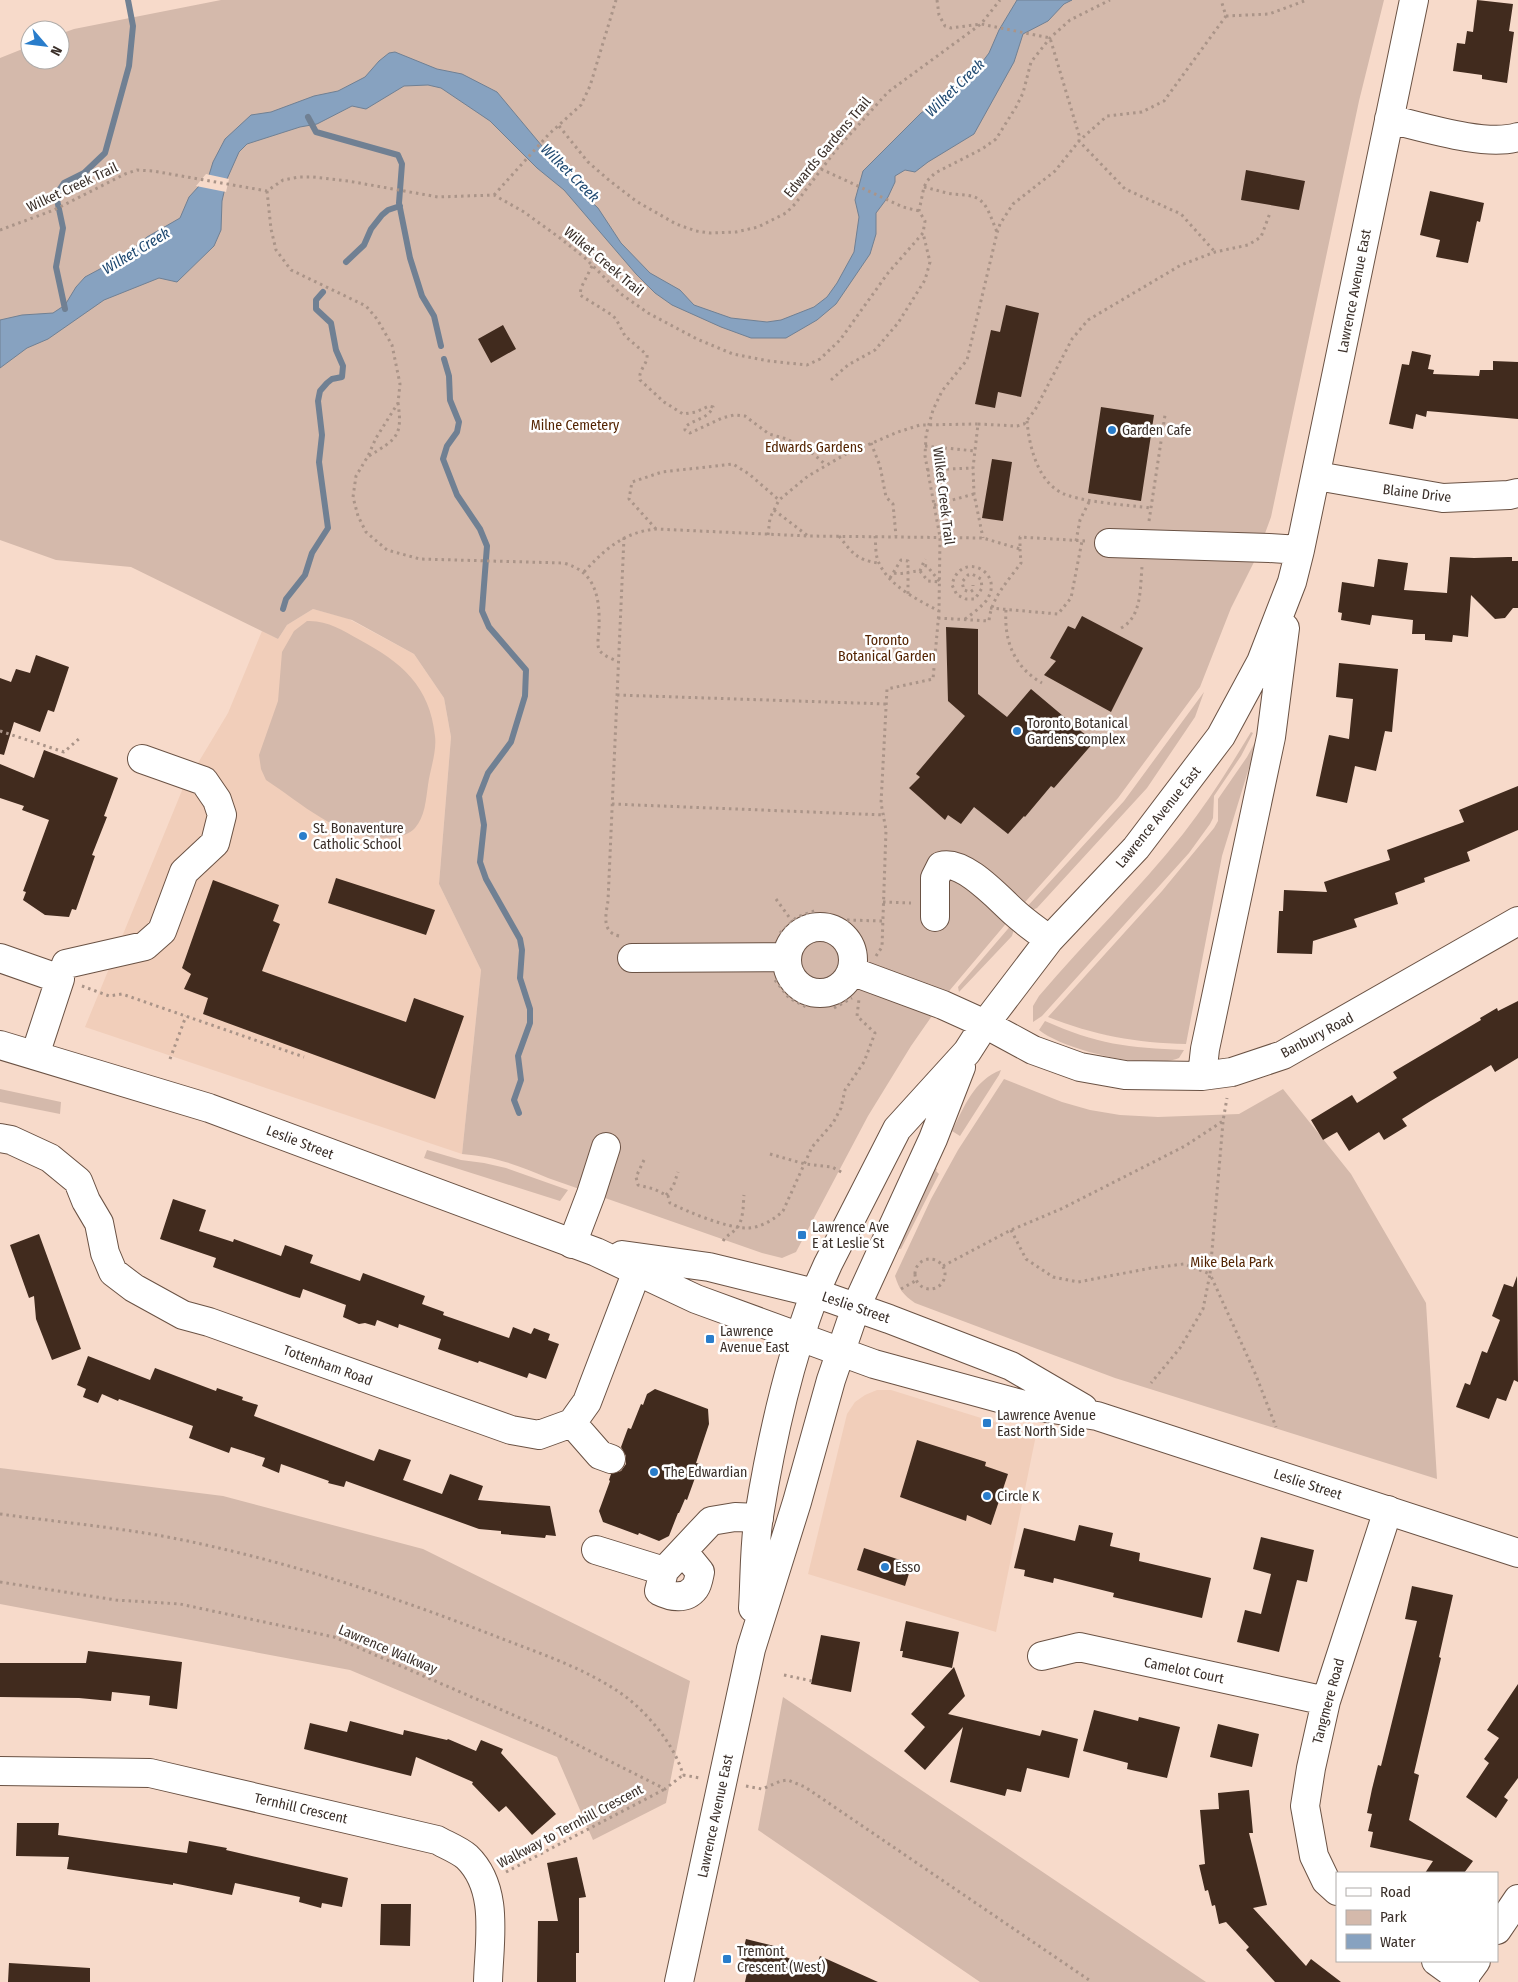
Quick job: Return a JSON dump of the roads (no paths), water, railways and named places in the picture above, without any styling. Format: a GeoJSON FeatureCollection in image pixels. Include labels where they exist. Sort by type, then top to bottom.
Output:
{"type":"FeatureCollection","features":[{"type":"Feature","properties":{"kind":"street","name":"Lawrence Avenue East"},"geometry":{"type":"LineString","coordinates":[[1202,1076],[1205,1049],[1271,737],[1292,582],[1317,476],[1414,0]]}},
{"type":"Feature","properties":{"kind":"street"},"geometry":{"type":"LineString","coordinates":[[1389,119],[1482,140],[1501,140],[1518,137]]}},
{"type":"Feature","properties":{"kind":"street","name":"Blaine Drive"},"geometry":{"type":"LineString","coordinates":[[1317,476],[1443,498],[1518,493]]}},
{"type":"Feature","properties":{"kind":"street"},"geometry":{"type":"LineString","coordinates":[[1109,543],[1300,550]]}},
{"type":"Feature","properties":{"kind":"street","name":"Lawrence Avenue East"},"geometry":{"type":"LineString","coordinates":[[750,1649],[758,1518],[798,1337],[828,1264],[897,1129],[967,1052],[985,1024],[1049,940],[1136,848],[1221,736],[1261,662],[1292,582]]}},
{"type":"Feature","properties":{"kind":"street"},"geometry":{"type":"LineString","coordinates":[[0,958],[63,971],[145,946],[162,931],[184,872],[215,843],[222,815],[217,800],[204,781],[142,759]]}},
{"type":"Feature","properties":{"kind":"street"},"geometry":{"type":"LineString","coordinates":[[935,917],[934,886],[936,874],[941,866],[950,865],[978,879],[1049,940]]}},
{"type":"Feature","properties":{"kind":"street","name":"Banbury Road"},"geometry":{"type":"LineString","coordinates":[[859,979],[943,1005],[985,1024],[1033,1050],[1080,1068],[1126,1075],[1202,1076],[1232,1072],[1283,1055],[1518,921]]}},
{"type":"Feature","properties":{"kind":"street"},"geometry":{"type":"LineString","coordinates":[[626,947],[780,966],[788,968],[800,986],[810,991],[821,993],[859,979],[853,954],[846,938],[832,929],[822,927],[802,932],[794,939],[780,966]]}},
{"type":"Feature","properties":{"kind":"street"},"geometry":{"type":"LineString","coordinates":[[35,1055],[63,971]]}},
{"type":"Feature","properties":{"kind":"street","name":"Leslie Street"},"geometry":{"type":"LineString","coordinates":[[0,1046],[209,1108],[584,1248],[696,1299],[874,1364],[1021,1404],[1097,1416],[1518,1552]]}},
{"type":"Feature","properties":{"kind":"street","name":"Lawrence Avenue East"},"geometry":{"type":"LineString","coordinates":[[679,1982],[750,1649],[797,1502],[840,1352],[856,1307],[932,1139],[967,1052]]}},
{"type":"Feature","properties":{"kind":"street","name":"Tottenham Road"},"geometry":{"type":"LineString","coordinates":[[0,1138],[11,1140],[50,1158],[78,1181],[86,1201],[99,1223],[105,1253],[113,1272],[134,1288],[183,1315],[209,1322],[511,1430],[539,1435],[572,1423]]}},
{"type":"Feature","properties":{"kind":"street"},"geometry":{"type":"LineString","coordinates":[[584,1248],[591,1194],[606,1146]]}},
{"type":"Feature","properties":{"kind":"street","name":"Leslie Street"},"geometry":{"type":"LineString","coordinates":[[584,1248],[709,1267],[815,1293],[1011,1366],[1097,1416]]}},
{"type":"Feature","properties":{"kind":"street"},"geometry":{"type":"LineString","coordinates":[[611,1459],[600,1455],[572,1423],[588,1402],[637,1271]]}},
{"type":"Feature","properties":{"kind":"street","name":"Tangmere Road"},"geometry":{"type":"LineString","coordinates":[[1336,1890],[1326,1881],[1314,1856],[1305,1806],[1311,1768],[1326,1701],[1388,1510]]}},
{"type":"Feature","properties":{"kind":"street"},"geometry":{"type":"LineString","coordinates":[[596,1550],[664,1571],[711,1521],[735,1517],[758,1518]]}},
{"type":"Feature","properties":{"kind":"street","name":"Camelot Court"},"geometry":{"type":"LineString","coordinates":[[1042,1656],[1078,1647],[1326,1701]]}},
{"type":"Feature","properties":{"kind":"street","name":"Ternhill Crescent"},"geometry":{"type":"LineString","coordinates":[[0,1771],[150,1773],[436,1840],[466,1857],[485,1883],[490,1905],[488,1982]]}},
{"type":"Feature","properties":{"kind":"street"},"geometry":{"type":"LineString","coordinates":[[1498,1929],[1518,1900]]}},
{"type":"Feature","properties":{"kind":"street"},"geometry":{"type":"LineString","coordinates":[[1438,1962],[1468,1974]]}},
{"type":"Feature","properties":{"kind":"water","name":"Wilket Creek"},"geometry":{"type":"Polygon","coordinates":[[[1017,0],[1072,0],[1064,4],[1048,21],[1023,34],[1014,62],[974,134],[915,172],[905,170],[895,176],[895,182],[888,197],[876,213],[876,234],[870,254],[836,304],[817,320],[786,338],[751,338],[672,305],[655,293],[636,274],[564,190],[537,168],[490,121],[441,88],[428,85],[404,86],[366,109],[352,106],[317,124],[300,127],[247,144],[239,152],[227,179],[222,201],[221,230],[214,246],[177,282],[159,278],[104,300],[48,339],[27,348],[0,368],[0,320],[22,315],[53,313],[65,305],[76,287],[85,277],[126,255],[147,237],[180,218],[189,197],[209,175],[213,162],[225,139],[251,115],[271,112],[314,96],[338,91],[365,77],[379,61],[389,53],[395,52],[437,69],[462,74],[497,92],[577,188],[598,208],[621,243],[650,273],[680,290],[694,305],[731,318],[767,322],[781,320],[814,307],[827,297],[854,252],[859,217],[855,200],[863,171],[921,113],[946,97],[977,69],[989,53],[999,30],[1017,0]]]}},
{"type":"Feature","properties":{"kind":"waterway"},"geometry":{"type":"LineString","coordinates":[[65,309],[56,267],[63,228],[56,195],[64,183],[84,173],[105,153],[129,66],[133,26],[128,0]]}},
{"type":"Feature","properties":{"kind":"waterway"},"geometry":{"type":"LineString","coordinates":[[308,117],[316,132],[398,155],[402,164],[399,203],[410,258],[422,296],[434,316],[441,346]]}},
{"type":"Feature","properties":{"kind":"waterway"},"geometry":{"type":"LineString","coordinates":[[346,262],[364,245],[371,229],[382,215],[388,210],[400,206]]}},
{"type":"Feature","properties":{"kind":"waterway"},"geometry":{"type":"LineString","coordinates":[[283,609],[286,599],[305,575],[312,553],[328,528],[319,462],[322,435],[318,401],[320,391],[327,383],[332,379],[342,377],[343,366],[336,350],[331,323],[316,309],[316,300],[323,292]]}},
{"type":"Feature","properties":{"kind":"waterway"},"geometry":{"type":"LineString","coordinates":[[444,359],[449,376],[450,400],[459,422],[457,432],[447,446],[443,459],[457,495],[480,529],[487,546],[482,611],[489,627],[526,670],[525,696],[511,742],[488,773],[479,796],[484,825],[480,862],[486,879],[520,939],[522,950],[520,978],[530,1009],[530,1023],[518,1056],[521,1080],[514,1100],[519,1113]]}},
{"type":"Feature","properties":{"kind":"place","name":"Garden Cafe"},"geometry":{"type":"Point","coordinates":[1112,430]}},
{"type":"Feature","properties":{"kind":"place","name":"Toronto Botanical Gardens complex"},"geometry":{"type":"Point","coordinates":[1017,731]}},
{"type":"Feature","properties":{"kind":"place","name":"St. Bonaventure Catholic School"},"geometry":{"type":"Point","coordinates":[303,836]}},
{"type":"Feature","properties":{"kind":"place","name":"Lawrence Ave E at Leslie St"},"geometry":{"type":"Point","coordinates":[802,1235]}},
{"type":"Feature","properties":{"kind":"place","name":"Lawrence Avenue East"},"geometry":{"type":"Point","coordinates":[710,1339]}},
{"type":"Feature","properties":{"kind":"place","name":"Lawrence Avenue East North Side"},"geometry":{"type":"Point","coordinates":[987,1423]}},
{"type":"Feature","properties":{"kind":"place","name":"The Edwardian"},"geometry":{"type":"Point","coordinates":[654,1472]}},
{"type":"Feature","properties":{"kind":"place","name":"Circle K"},"geometry":{"type":"Point","coordinates":[987,1496]}},
{"type":"Feature","properties":{"kind":"place","name":"Esso"},"geometry":{"type":"Point","coordinates":[885,1567]}},
{"type":"Feature","properties":{"kind":"place","name":"Tremont Crescent (West)"},"geometry":{"type":"Point","coordinates":[727,1959]}},
{"type":"Feature","properties":{"kind":"park label","name":"Milne Cemetery"},"geometry":{"type":"Point","coordinates":[575,425]}},
{"type":"Feature","properties":{"kind":"park label","name":"Edwards Gardens"},"geometry":{"type":"Point","coordinates":[814,447]}},
{"type":"Feature","properties":{"kind":"park label","name":"Toronto Botanical Garden"},"geometry":{"type":"Point","coordinates":[887,648]}},
{"type":"Feature","properties":{"kind":"park label","name":"Mike Bela Park"},"geometry":{"type":"Point","coordinates":[1232,1262]}}]}
